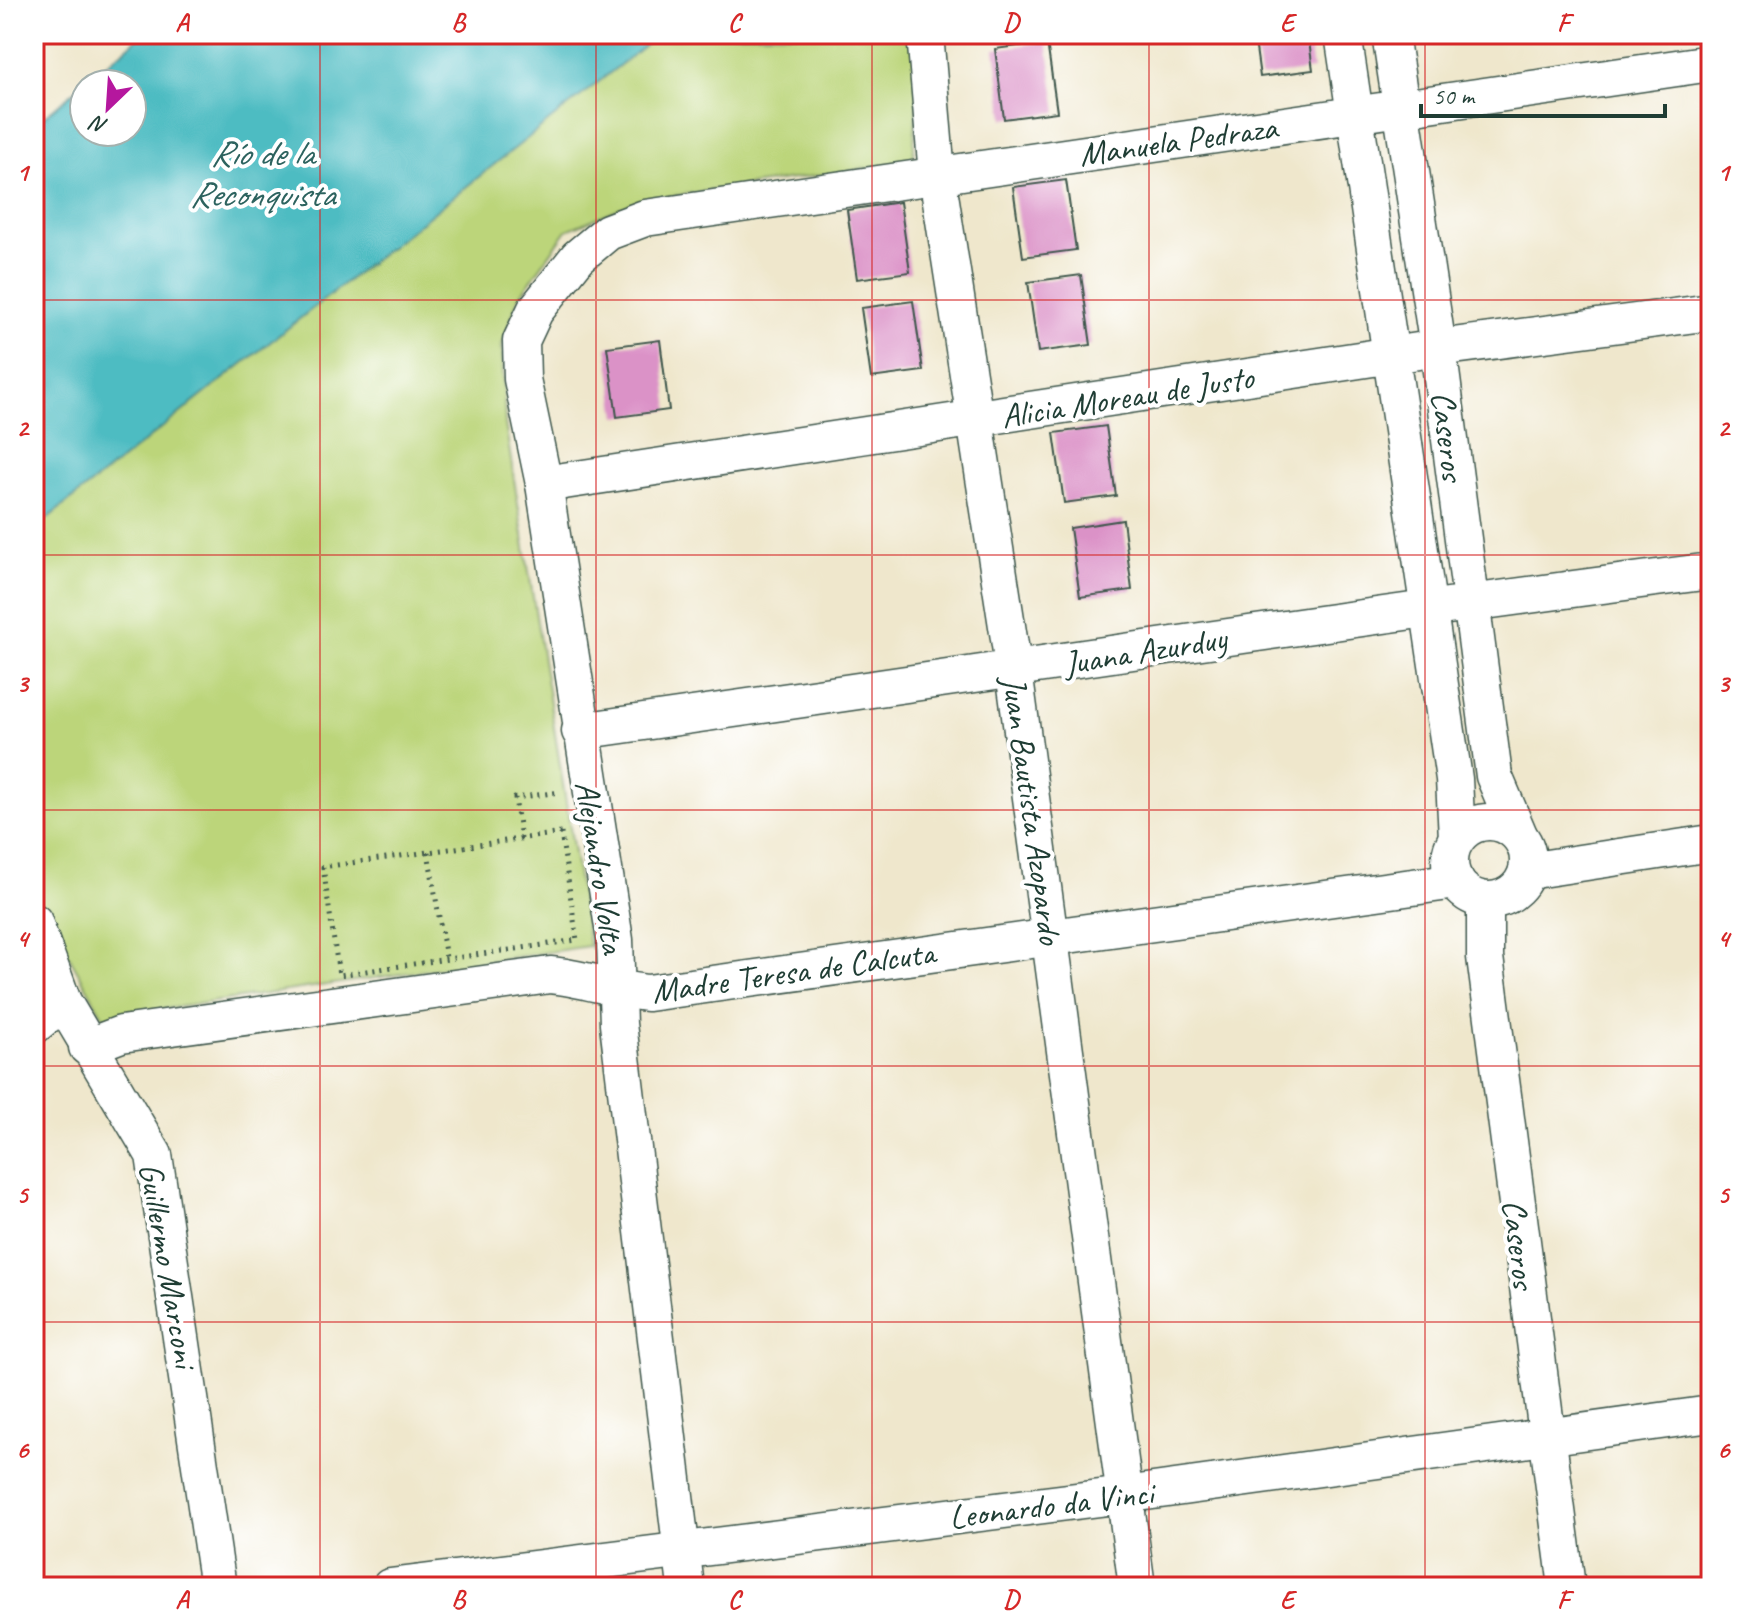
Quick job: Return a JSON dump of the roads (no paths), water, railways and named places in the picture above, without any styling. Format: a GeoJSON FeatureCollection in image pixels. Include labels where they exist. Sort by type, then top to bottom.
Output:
{"type":"FeatureCollection","features":[{"type":"Feature","properties":{"kind":"street","name":"Juan Bautista Azopardo"},"geometry":{"type":"LineString","coordinates":[[925,34],[937,175],[1014,671],[1137,1587]]}},
{"type":"Feature","properties":{"kind":"street","name":"Caseros"},"geometry":{"type":"LineString","coordinates":[[1343,34],[1454,779],[1457,838]]}},
{"type":"Feature","properties":{"kind":"street","name":"Caseros"},"geometry":{"type":"LineString","coordinates":[[1390,34],[1438,348],[1494,776],[1519,835]]}},
{"type":"Feature","properties":{"kind":"street","name":"Manuela Pedraza"},"geometry":{"type":"LineString","coordinates":[[521,341],[535,311],[578,257],[608,232],[645,218],[1711,63]]}},
{"type":"Feature","properties":{"kind":"street","name":"Alicia Moreau de Justo"},"geometry":{"type":"LineString","coordinates":[[544,484],[1389,355],[1711,312]]}},
{"type":"Feature","properties":{"kind":"street","name":"Alejandro Volta"},"geometry":{"type":"LineString","coordinates":[[521,341],[522,379],[544,484],[580,731],[615,940],[618,1024],[683,1570]]}},
{"type":"Feature","properties":{"kind":"street","name":"Juana Azurduy"},"geometry":{"type":"LineString","coordinates":[[580,731],[1014,671],[1426,606],[1711,571]]}},
{"type":"Feature","properties":{"kind":"street"},"geometry":{"type":"LineString","coordinates":[[1488,821],[1505,825],[1519,835],[1528,852],[1527,871],[1511,893],[1470,890],[1450,866],[1451,851],[1457,838],[1471,826],[1488,821]]}},
{"type":"Feature","properties":{"kind":"street"},"geometry":{"type":"LineString","coordinates":[[1527,871],[1711,843]]}},
{"type":"Feature","properties":{"kind":"street","name":"Caseros"},"geometry":{"type":"LineString","coordinates":[[1470,890],[1485,957],[1544,1437],[1567,1587]]}},
{"type":"Feature","properties":{"kind":"street","name":"Madre Teresa de Calcuta"},"geometry":{"type":"LineString","coordinates":[[87,1047],[121,1034],[550,975],[577,977],[617,991],[668,991],[1051,934],[1470,890]]}},
{"type":"Feature","properties":{"kind":"street","name":"Guillermo Marconi"},"geometry":{"type":"LineString","coordinates":[[34,922],[63,1002],[154,1155],[218,1587]]}},
{"type":"Feature","properties":{"kind":"street"},"geometry":{"type":"LineString","coordinates":[[34,1026],[63,1002]]}},
{"type":"Feature","properties":{"kind":"street","name":"Leonardo da Vinci"},"geometry":{"type":"LineString","coordinates":[[390,1587],[683,1570],[1124,1495],[1711,1414]]}},
{"type":"Feature","properties":{"kind":"water","name":"Río de la Reconquista"},"geometry":{"type":"Polygon","coordinates":[[[143,34],[659,34],[34,529],[34,125],[68,97],[68,148],[148,148],[148,68],[102,68],[143,34]]]}}]}
